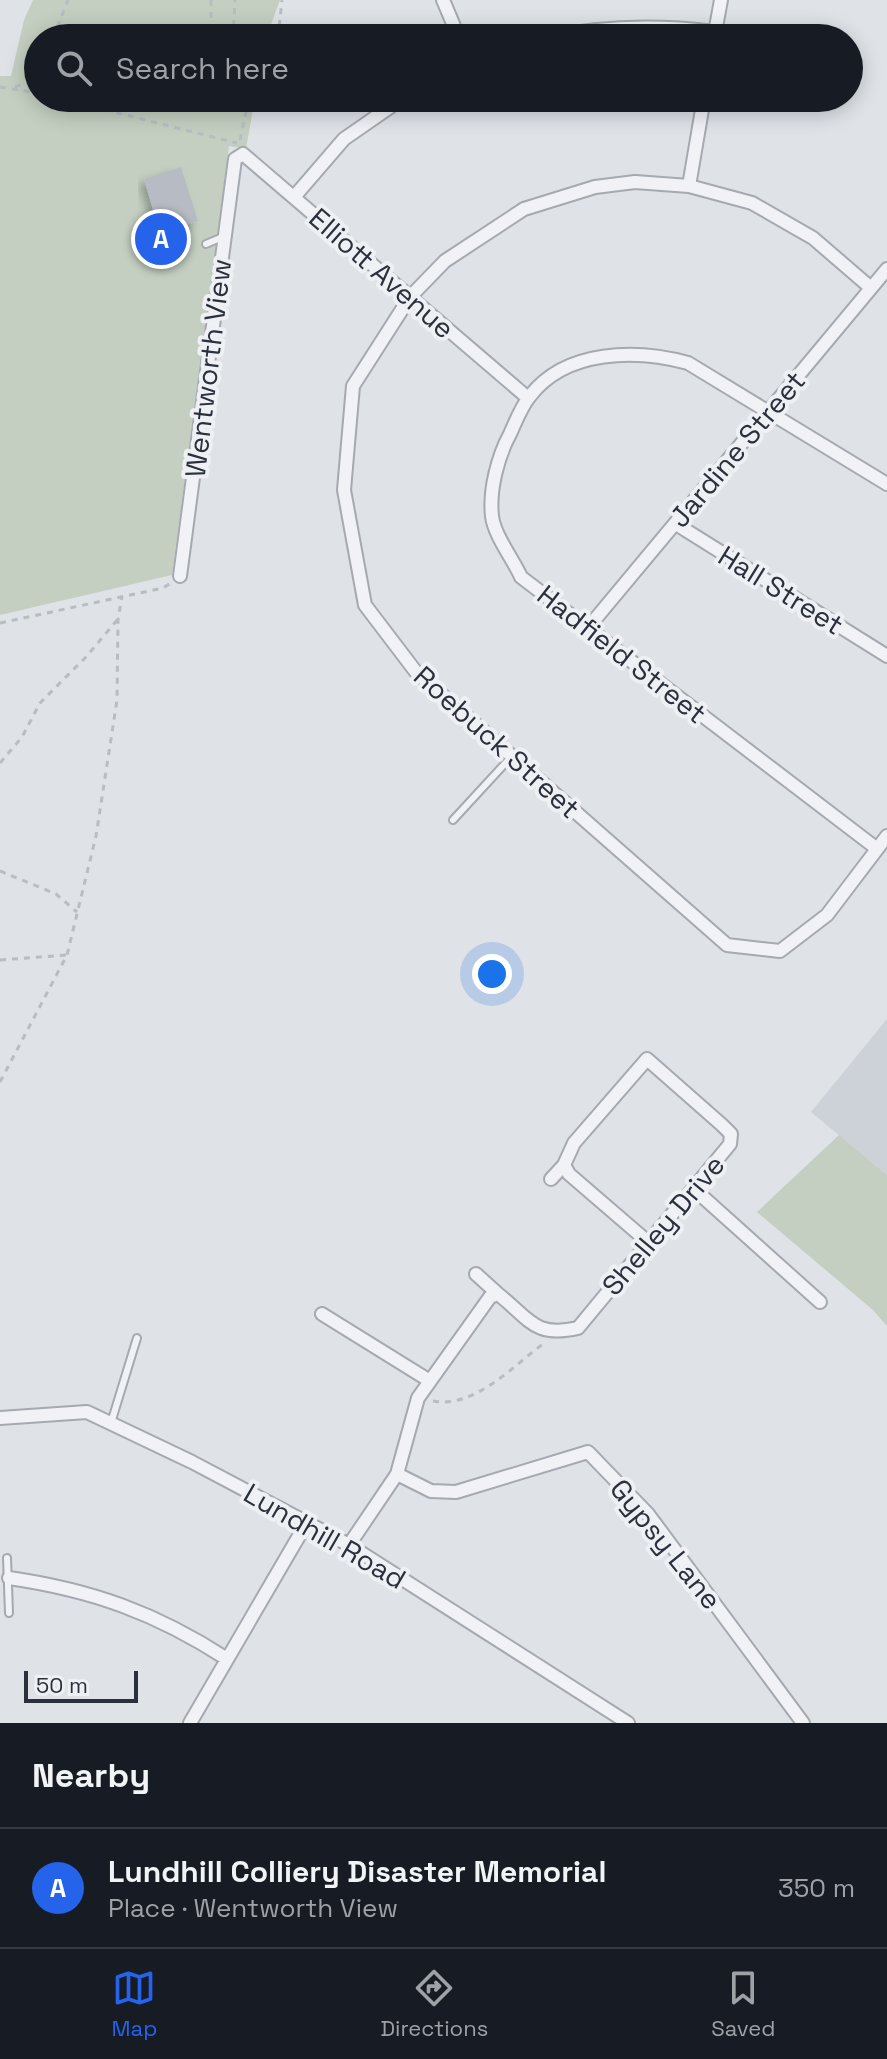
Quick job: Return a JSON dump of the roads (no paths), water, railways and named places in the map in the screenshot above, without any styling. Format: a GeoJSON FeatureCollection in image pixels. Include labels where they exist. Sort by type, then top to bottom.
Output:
{"type":"FeatureCollection","features":[{"type":"Feature","properties":{"kind":"street"},"geometry":{"type":"LineString","coordinates":[[443,0],[453,24]]}},
{"type":"Feature","properties":{"kind":"street"},"geometry":{"type":"LineString","coordinates":[[717,24],[721,0]]}},
{"type":"Feature","properties":{"kind":"street"},"geometry":{"type":"LineString","coordinates":[[294,197],[344,139],[383,112]]}},
{"type":"Feature","properties":{"kind":"street"},"geometry":{"type":"LineString","coordinates":[[689,186],[702,112]]}},
{"type":"Feature","properties":{"kind":"street","name":"Elliott Avenue"},"geometry":{"type":"LineString","coordinates":[[235,159],[243,154],[528,398]]}},
{"type":"Feature","properties":{"kind":"street","name":"Wentworth View"},"geometry":{"type":"LineString","coordinates":[[180,576],[235,159]]}},
{"type":"Feature","properties":{"kind":"street","name":"Roebuck Street"},"geometry":{"type":"LineString","coordinates":[[871,288],[813,238],[769,211],[689,186],[616,184],[566,194],[524,209],[445,261],[410,297],[353,386],[344,490],[365,605],[416,672],[727,945],[780,951],[827,915],[887,836]]}},
{"type":"Feature","properties":{"kind":"street","name":"Jardine Street"},"geometry":{"type":"LineString","coordinates":[[587,629],[887,269]]}},
{"type":"Feature","properties":{"kind":"street"},"geometry":{"type":"LineString","coordinates":[[528,398],[539,386],[567,369],[603,357],[634,353],[688,363],[887,484]]}},
{"type":"Feature","properties":{"kind":"street","name":"Hadfield Street"},"geometry":{"type":"LineString","coordinates":[[528,398],[499,455],[492,517],[521,577],[876,848]]}},
{"type":"Feature","properties":{"kind":"street","name":"Hall Street"},"geometry":{"type":"LineString","coordinates":[[676,524],[887,656]]}},
{"type":"Feature","properties":{"kind":"street","name":"Shelley Drive"},"geometry":{"type":"LineString","coordinates":[[476,1274],[542,1331],[553,1334],[578,1328],[730,1144],[731,1134],[647,1059],[574,1143],[564,1165]]}},
{"type":"Feature","properties":{"kind":"street"},"geometry":{"type":"LineString","coordinates":[[551,1179],[564,1165],[569,1174],[648,1242]]}},
{"type":"Feature","properties":{"kind":"street"},"geometry":{"type":"LineString","coordinates":[[694,1189],[820,1302]]}},
{"type":"Feature","properties":{"kind":"street"},"geometry":{"type":"LineString","coordinates":[[349,1545],[397,1474],[418,1398],[490,1297],[498,1294]]}},
{"type":"Feature","properties":{"kind":"street"},"geometry":{"type":"LineString","coordinates":[[322,1314],[430,1381]]}},
{"type":"Feature","properties":{"kind":"street","name":"Lundhill Road"},"geometry":{"type":"LineString","coordinates":[[0,1418],[87,1412],[111,1423],[349,1545],[628,1723]]}},
{"type":"Feature","properties":{"kind":"street","name":"Gypsy Lane"},"geometry":{"type":"LineString","coordinates":[[397,1474],[431,1491],[456,1492],[588,1452],[648,1514],[803,1723]]}},
{"type":"Feature","properties":{"kind":"street"},"geometry":{"type":"LineString","coordinates":[[190,1723],[306,1524]]}},
{"type":"Feature","properties":{"kind":"street"},"geometry":{"type":"LineString","coordinates":[[9,1578],[68,1587],[138,1609],[187,1633],[227,1659]]}},
{"type":"Feature","properties":{"kind":"lane"},"geometry":{"type":"LineString","coordinates":[[206,244],[225,236]]}},
{"type":"Feature","properties":{"kind":"lane"},"geometry":{"type":"LineString","coordinates":[[453,820],[512,756]]}},
{"type":"Feature","properties":{"kind":"lane"},"geometry":{"type":"LineString","coordinates":[[111,1423],[137,1338]]}},
{"type":"Feature","properties":{"kind":"lane"},"geometry":{"type":"LineString","coordinates":[[7,1558],[9,1613]]}},
{"type":"Feature","properties":{"kind":"place","name":"Lundhill Colliery Disaster Memorial"},"geometry":{"type":"Point","coordinates":[161,239]}}]}
